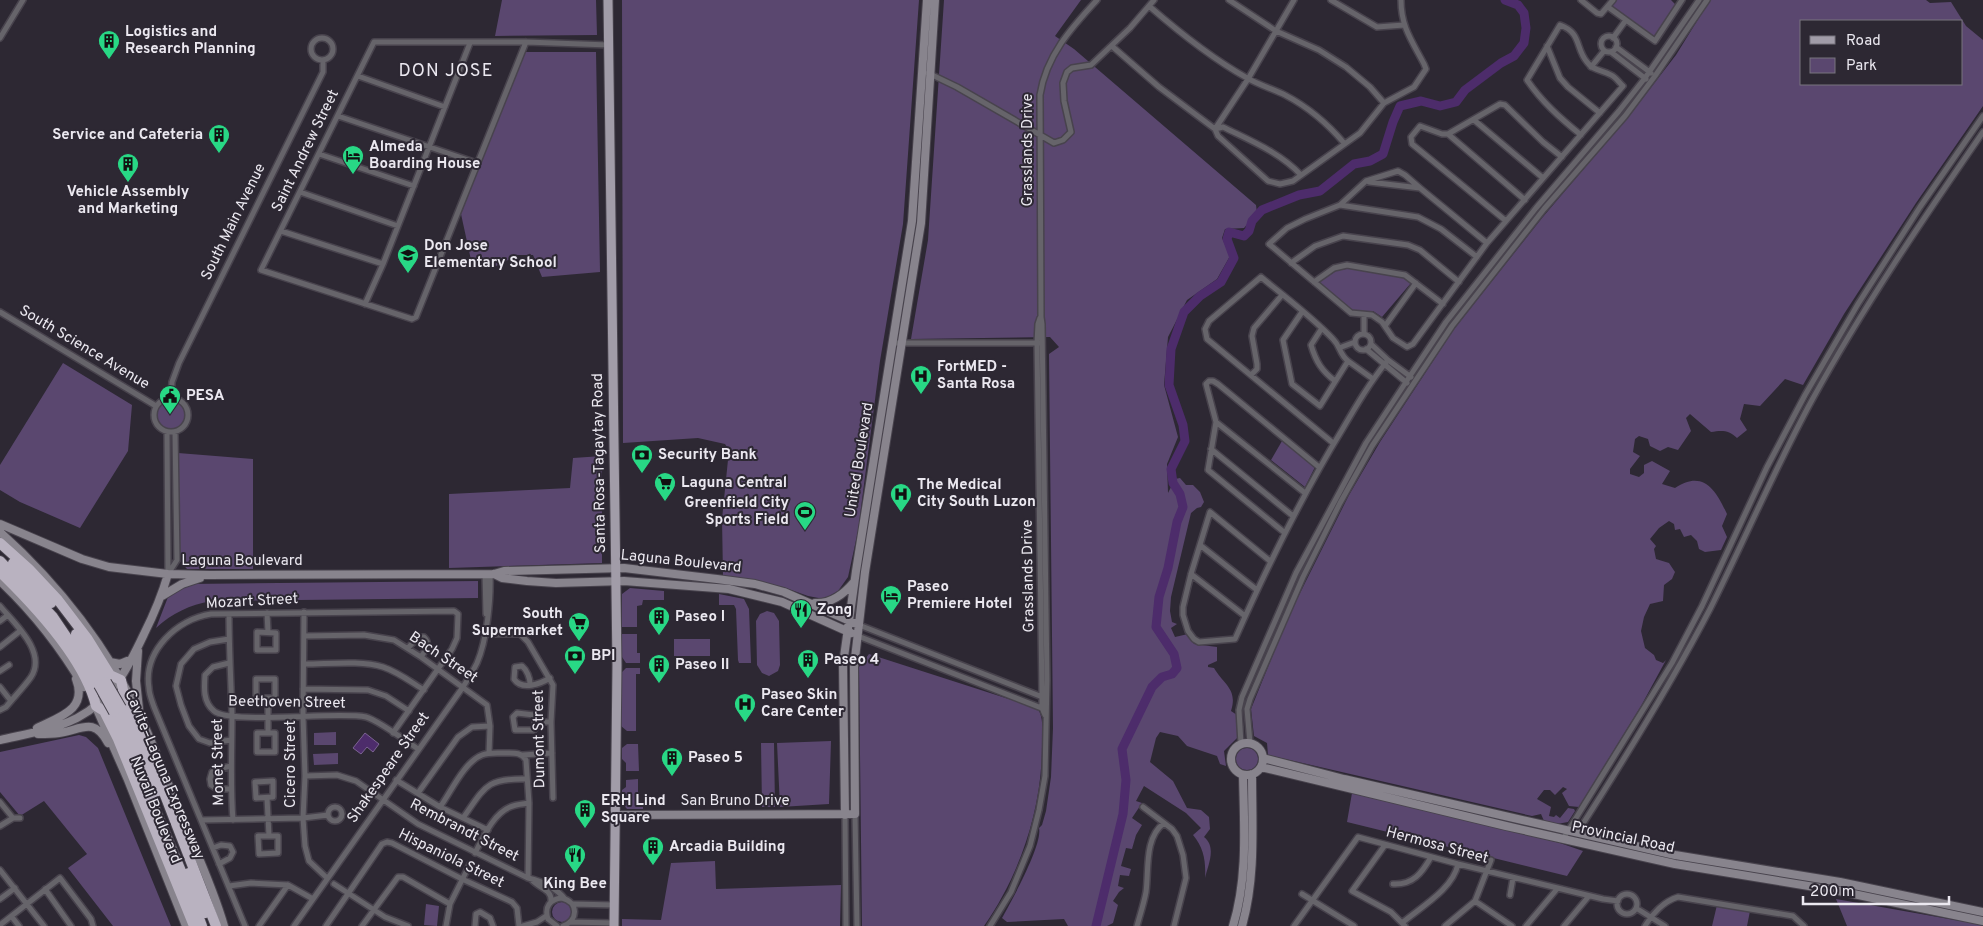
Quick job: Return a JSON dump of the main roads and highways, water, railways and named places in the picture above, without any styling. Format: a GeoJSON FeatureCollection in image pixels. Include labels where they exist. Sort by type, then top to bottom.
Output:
{"type":"FeatureCollection","features":[{"type":"Feature","properties":{"kind":"highway"},"geometry":{"type":"LineString","coordinates":[[0,543],[29,569],[53,595],[83,633],[110,675],[121,680],[125,700],[138,726],[216,926]]}},
{"type":"Feature","properties":{"kind":"highway","name":"Cavite–Laguna Expressway"},"geometry":{"type":"LineString","coordinates":[[0,551],[59,612],[77,636],[118,710],[189,873],[209,926]]}},
{"type":"Feature","properties":{"kind":"highway","name":"Cavite–Laguna Expressway"},"geometry":{"type":"LineString","coordinates":[[0,561],[53,617],[103,683]]}},
{"type":"Feature","properties":{"kind":"highway"},"geometry":{"type":"LineString","coordinates":[[0,572],[34,608],[66,649],[92,689],[96,706],[104,711],[118,739],[194,926]]}},
{"type":"Feature","properties":{"kind":"highway","name":"Cavite–Laguna Expressway"},"geometry":{"type":"LineString","coordinates":[[118,710],[202,926]]}},
{"type":"Feature","properties":{"kind":"main road","name":"Santa Rosa-Tagaytay Road"},"geometry":{"type":"LineString","coordinates":[[608,0],[616,674],[614,924]]}},
{"type":"Feature","properties":{"kind":"main road","name":"United Boulevard"},"geometry":{"type":"LineString","coordinates":[[855,814],[854,667],[865,572],[921,222],[927,72],[927,0]]}},
{"type":"Feature","properties":{"kind":"main road","name":"United Boulevard"},"geometry":{"type":"LineString","coordinates":[[845,815],[843,664],[912,221],[935,0]]}},
{"type":"Feature","properties":{"kind":"main road","name":"Laguna Boulevard"},"geometry":{"type":"LineString","coordinates":[[0,524],[95,563],[124,570],[168,574],[488,576],[556,583],[615,581],[728,589],[782,602],[858,636]]}},
{"type":"Feature","properties":{"kind":"main road"},"geometry":{"type":"LineString","coordinates":[[0,532],[66,600],[83,621],[121,680]]}},
{"type":"Feature","properties":{"kind":"main road","name":"Laguna Boulevard"},"geometry":{"type":"LineString","coordinates":[[488,576],[504,570],[614,568],[717,578],[755,584],[784,592],[859,625]]}},
{"type":"Feature","properties":{"kind":"main road"},"geometry":{"type":"LineString","coordinates":[[0,740],[64,724],[96,706],[121,680],[162,596],[168,574]]}},
{"type":"Feature","properties":{"kind":"main road"},"geometry":{"type":"LineString","coordinates":[[162,596],[182,584],[210,575]]}},
{"type":"Feature","properties":{"kind":"main road"},"geometry":{"type":"LineString","coordinates":[[811,603],[833,600],[847,590],[855,580]]}},
{"type":"Feature","properties":{"kind":"main road"},"geometry":{"type":"LineString","coordinates":[[0,581],[35,618],[70,664],[96,706]]}},
{"type":"Feature","properties":{"kind":"main road"},"geometry":{"type":"LineString","coordinates":[[753,594],[755,584]]}},
{"type":"Feature","properties":{"kind":"main road"},"geometry":{"type":"LineString","coordinates":[[138,647],[136,688],[141,719]]}},
{"type":"Feature","properties":{"kind":"main road"},"geometry":{"type":"LineString","coordinates":[[110,662],[120,664],[132,659]]}},
{"type":"Feature","properties":{"kind":"main road"},"geometry":{"type":"LineString","coordinates":[[24,734],[64,714],[77,704],[79,688],[70,664]]}},
{"type":"Feature","properties":{"kind":"main road","name":"Nuvali Boulevard"},"geometry":{"type":"LineString","coordinates":[[121,680],[141,719],[202,867],[224,926]]}},
{"type":"Feature","properties":{"kind":"main road","name":"Nuvali Boulevard"},"geometry":{"type":"LineString","coordinates":[[96,706],[128,780],[186,926]]}},
{"type":"Feature","properties":{"kind":"main road"},"geometry":{"type":"LineString","coordinates":[[24,734],[60,733],[83,727],[96,728],[104,735],[116,762],[128,780]]}},
{"type":"Feature","properties":{"kind":"main road"},"geometry":{"type":"LineString","coordinates":[[1245,743],[1258,747],[1263,758],[1261,767],[1252,774],[1243,775],[1233,768],[1231,760],[1232,752],[1245,743]]}},
{"type":"Feature","properties":{"kind":"main road","name":"Provincial Road"},"geometry":{"type":"LineString","coordinates":[[1263,758],[1344,779],[1675,855],[1855,885],[1983,912]]}},
{"type":"Feature","properties":{"kind":"main road","name":"Provincial Road"},"geometry":{"type":"LineString","coordinates":[[1261,767],[1572,841],[1983,921]]}},
{"type":"Feature","properties":{"kind":"main road"},"geometry":{"type":"LineString","coordinates":[[1242,926],[1252,866],[1252,774]]}},
{"type":"Feature","properties":{"kind":"main road"},"geometry":{"type":"LineString","coordinates":[[1233,926],[1242,888],[1244,846],[1243,775]]}},
{"type":"Feature","properties":{"kind":"main road","name":"San Bruno Drive"},"geometry":{"type":"LineString","coordinates":[[614,815],[855,814]]}},
{"type":"Feature","properties":{"kind":"main road"},"geometry":{"type":"LineString","coordinates":[[1506,826],[1509,817]]}},
{"type":"Feature","properties":{"kind":"main road"},"geometry":{"type":"LineString","coordinates":[[1715,870],[1716,861]]}},
{"type":"Feature","properties":{"kind":"main road"},"geometry":{"type":"LineString","coordinates":[[1852,894],[1855,885]]}},
{"type":"Feature","properties":{"kind":"waterway"},"geometry":{"type":"LineString","coordinates":[[1096,926],[1123,814],[1126,780],[1122,749],[1152,687],[1162,677],[1172,674],[1177,668],[1174,654],[1156,627],[1159,597],[1168,568],[1177,522],[1183,507],[1180,494],[1173,483],[1171,469],[1185,441],[1183,425],[1169,385],[1171,349],[1184,312],[1200,296],[1221,282],[1234,258],[1227,239],[1229,232],[1244,236],[1249,231],[1252,221],[1262,210],[1299,195],[1320,191],[1354,164],[1370,161],[1383,154],[1400,106],[1421,101],[1440,106],[1456,102],[1465,90],[1501,63],[1514,56],[1524,43],[1526,28],[1524,13],[1518,5],[1505,0]]}},
{"type":"Feature","properties":{"kind":"place","name":"Logistics and Research Planning"},"geometry":{"type":"Point","coordinates":[109,60]}},
{"type":"Feature","properties":{"kind":"place","name":"Service and Cafeteria"},"geometry":{"type":"Point","coordinates":[219,154]}},
{"type":"Feature","properties":{"kind":"place","name":"Almeda Boarding House"},"geometry":{"type":"Point","coordinates":[353,175]}},
{"type":"Feature","properties":{"kind":"place","name":"Vehicle Assembly and Marketing"},"geometry":{"type":"Point","coordinates":[128,183]}},
{"type":"Feature","properties":{"kind":"place","name":"Don Jose Elementary School"},"geometry":{"type":"Point","coordinates":[408,274]}},
{"type":"Feature","properties":{"kind":"place","name":"FortMED - Santa Rosa"},"geometry":{"type":"Point","coordinates":[921,395]}},
{"type":"Feature","properties":{"kind":"place","name":"PESA"},"geometry":{"type":"Point","coordinates":[170,415]}},
{"type":"Feature","properties":{"kind":"place","name":"Security Bank"},"geometry":{"type":"Point","coordinates":[642,474]}},
{"type":"Feature","properties":{"kind":"place","name":"Laguna Central"},"geometry":{"type":"Point","coordinates":[665,502]}},
{"type":"Feature","properties":{"kind":"place","name":"The Medical City South Luzon"},"geometry":{"type":"Point","coordinates":[901,513]}},
{"type":"Feature","properties":{"kind":"place","name":"Greenfield City Sports Field"},"geometry":{"type":"Point","coordinates":[805,531]}},
{"type":"Feature","properties":{"kind":"place","name":"Paseo Premiere Hotel"},"geometry":{"type":"Point","coordinates":[891,615]}},
{"type":"Feature","properties":{"kind":"place","name":"Zong"},"geometry":{"type":"Point","coordinates":[801,629]}},
{"type":"Feature","properties":{"kind":"place","name":"Paseo I"},"geometry":{"type":"Point","coordinates":[659,636]}},
{"type":"Feature","properties":{"kind":"place","name":"South Supermarket"},"geometry":{"type":"Point","coordinates":[579,642]}},
{"type":"Feature","properties":{"kind":"place","name":"BPI"},"geometry":{"type":"Point","coordinates":[575,675]}},
{"type":"Feature","properties":{"kind":"place","name":"Paseo 4"},"geometry":{"type":"Point","coordinates":[808,679]}},
{"type":"Feature","properties":{"kind":"place","name":"Paseo II"},"geometry":{"type":"Point","coordinates":[659,684]}},
{"type":"Feature","properties":{"kind":"place","name":"Paseo Skin Care Center"},"geometry":{"type":"Point","coordinates":[745,723]}},
{"type":"Feature","properties":{"kind":"place","name":"Paseo 5"},"geometry":{"type":"Point","coordinates":[672,777]}},
{"type":"Feature","properties":{"kind":"place","name":"ERH Lind Square"},"geometry":{"type":"Point","coordinates":[585,829]}},
{"type":"Feature","properties":{"kind":"place","name":"Arcadia Building"},"geometry":{"type":"Point","coordinates":[653,866]}},
{"type":"Feature","properties":{"kind":"place","name":"King Bee"},"geometry":{"type":"Point","coordinates":[575,874]}},
{"type":"Feature","properties":{"kind":"district","name":"DON JOSE"},"geometry":{"type":"Point","coordinates":[446,71]}}]}
